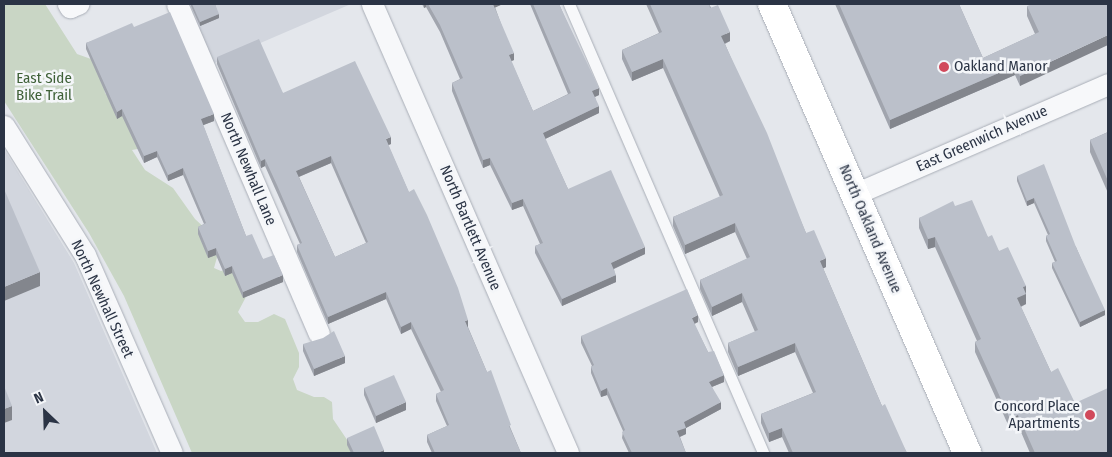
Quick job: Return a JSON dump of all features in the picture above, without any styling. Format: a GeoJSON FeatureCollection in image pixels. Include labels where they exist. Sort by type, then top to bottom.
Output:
{"type":"FeatureCollection","features":[{"type":"Feature","properties":{"kind":"main road","name":"North Oakland Avenue"},"geometry":{"type":"LineString","coordinates":[[772,4],[967,453]]}},
{"type":"Feature","properties":{"kind":"street","name":"North Newhall Lane"},"geometry":{"type":"LineString","coordinates":[[177,4],[319,334]]}},
{"type":"Feature","properties":{"kind":"street","name":"North Bartlett Avenue"},"geometry":{"type":"LineString","coordinates":[[372,4],[568,453]]}},
{"type":"Feature","properties":{"kind":"street","name":"East Greenwich Avenue"},"geometry":{"type":"LineString","coordinates":[[855,194],[1108,84]]}},
{"type":"Feature","properties":{"kind":"street","name":"North Newhall Street"},"geometry":{"type":"LineString","coordinates":[[4,126],[85,255],[172,453]]}},
{"type":"Feature","properties":{"kind":"lane"},"geometry":{"type":"LineString","coordinates":[[569,4],[763,453]]}},
{"type":"Feature","properties":{"kind":"shaded area"},"geometry":{"type":"Polygon","coordinates":[[[187,4],[351,4],[212,64],[187,4]]]}},
{"type":"Feature","properties":{"kind":"shaded area"},"geometry":{"type":"Polygon","coordinates":[[[4,149],[74,263],[157,453],[4,453],[4,149]]]}},
{"type":"Feature","properties":{"kind":"green space","name":"East Side Bike Trail"},"geometry":{"type":"Polygon","coordinates":[[[4,4],[45,4],[77,54],[91,59],[103,78],[105,93],[148,147],[132,150],[145,170],[173,188],[195,219],[221,243],[214,268],[221,271],[228,269],[242,280],[248,293],[238,312],[245,322],[258,322],[274,314],[285,319],[299,353],[299,367],[293,379],[297,390],[314,397],[324,397],[332,402],[333,419],[356,453],[192,453],[124,296],[89,233],[4,101],[4,4]]]}},
{"type":"Feature","properties":{"kind":"building"},"geometry":{"type":"Polygon","coordinates":[[[192,4],[215,4],[219,14],[200,22],[192,4]]]}},
{"type":"Feature","properties":{"kind":"building"},"geometry":{"type":"Polygon","coordinates":[[[428,4],[493,4],[514,53],[509,55],[533,111],[571,93],[533,4],[559,4],[599,88],[592,91],[599,106],[543,133],[568,189],[611,170],[645,247],[611,263],[616,275],[562,299],[535,246],[543,243],[523,199],[512,203],[490,158],[483,160],[452,83],[463,78],[440,25],[428,4]]]}},
{"type":"Feature","properties":{"kind":"building"},"geometry":{"type":"Polygon","coordinates":[[[650,4],[709,4],[710,8],[718,5],[730,32],[721,36],[767,133],[806,233],[814,230],[826,258],[820,261],[882,406],[885,404],[907,453],[793,453],[782,428],[769,433],[761,414],[816,392],[795,343],[738,367],[728,343],[758,330],[742,293],[712,307],[700,280],[750,257],[735,223],[685,245],[673,217],[723,195],[663,59],[632,72],[622,50],[662,32],[650,4]]]}},
{"type":"Feature","properties":{"kind":"building"},"geometry":{"type":"Polygon","coordinates":[[[839,4],[959,4],[983,58],[1039,32],[1027,6],[1033,4],[1108,4],[1108,35],[1020,76],[1015,66],[890,120],[839,4]]]}},
{"type":"Feature","properties":{"kind":"building"},"geometry":{"type":"Polygon","coordinates":[[[170,12],[214,114],[201,119],[246,236],[252,234],[263,259],[274,255],[283,275],[243,292],[232,266],[225,269],[216,248],[208,251],[198,227],[206,223],[183,168],[168,175],[157,151],[144,156],[122,109],[117,112],[86,43],[132,23],[134,27],[170,12]]]}},
{"type":"Feature","properties":{"kind":"building"},"geometry":{"type":"Polygon","coordinates":[[[259,39],[283,93],[355,61],[391,137],[386,139],[409,192],[414,189],[458,288],[468,320],[465,321],[487,372],[491,370],[511,425],[509,426],[521,453],[435,453],[427,435],[449,425],[436,394],[444,390],[411,322],[401,327],[386,292],[328,317],[297,245],[302,243],[265,159],[261,161],[217,57],[259,39]],[[331,156],[296,171],[335,257],[368,242],[331,156]]]}},
{"type":"Feature","properties":{"kind":"building"},"geometry":{"type":"Polygon","coordinates":[[[1108,132],[1108,181],[1090,140],[1108,132]]]}},
{"type":"Feature","properties":{"kind":"building"},"geometry":{"type":"Polygon","coordinates":[[[1044,164],[1076,247],[1105,310],[1080,322],[1052,263],[1057,261],[1046,236],[1050,234],[1034,198],[1027,201],[1017,176],[1044,164]]]}},
{"type":"Feature","properties":{"kind":"building"},"geometry":{"type":"Polygon","coordinates":[[[4,189],[40,272],[4,287],[4,189]]]}},
{"type":"Feature","properties":{"kind":"building"},"geometry":{"type":"Polygon","coordinates":[[[972,200],[988,237],[992,235],[999,251],[1008,247],[1026,286],[1023,287],[1026,294],[1017,298],[1051,372],[1058,368],[1075,403],[1108,388],[1108,453],[1035,453],[1018,415],[1010,419],[975,342],[981,339],[935,237],[928,239],[919,218],[953,201],[955,206],[972,200]]]}},
{"type":"Feature","properties":{"kind":"building"},"geometry":{"type":"Polygon","coordinates":[[[687,289],[698,315],[692,318],[708,352],[714,351],[724,375],[709,382],[721,402],[684,422],[686,428],[677,431],[686,453],[632,453],[622,432],[625,430],[607,388],[601,391],[591,367],[594,365],[581,336],[687,289]]]}},
{"type":"Feature","properties":{"kind":"building"},"geometry":{"type":"Polygon","coordinates":[[[334,331],[345,356],[314,369],[303,344],[323,338],[334,331]]]}},
{"type":"Feature","properties":{"kind":"building"},"geometry":{"type":"Polygon","coordinates":[[[394,375],[406,402],[376,416],[364,388],[394,375]]]}},
{"type":"Feature","properties":{"kind":"building"},"geometry":{"type":"Polygon","coordinates":[[[4,386],[12,406],[4,409],[4,386]]]}},
{"type":"Feature","properties":{"kind":"building"},"geometry":{"type":"Polygon","coordinates":[[[374,426],[384,450],[377,453],[354,453],[347,438],[374,426]]]}},
{"type":"Feature","properties":{"kind":"place","name":"Oakland Manor"},"geometry":{"type":"Point","coordinates":[944,67]}},
{"type":"Feature","properties":{"kind":"place","name":"Concord Place Apartments"},"geometry":{"type":"Point","coordinates":[1090,415]}}]}
